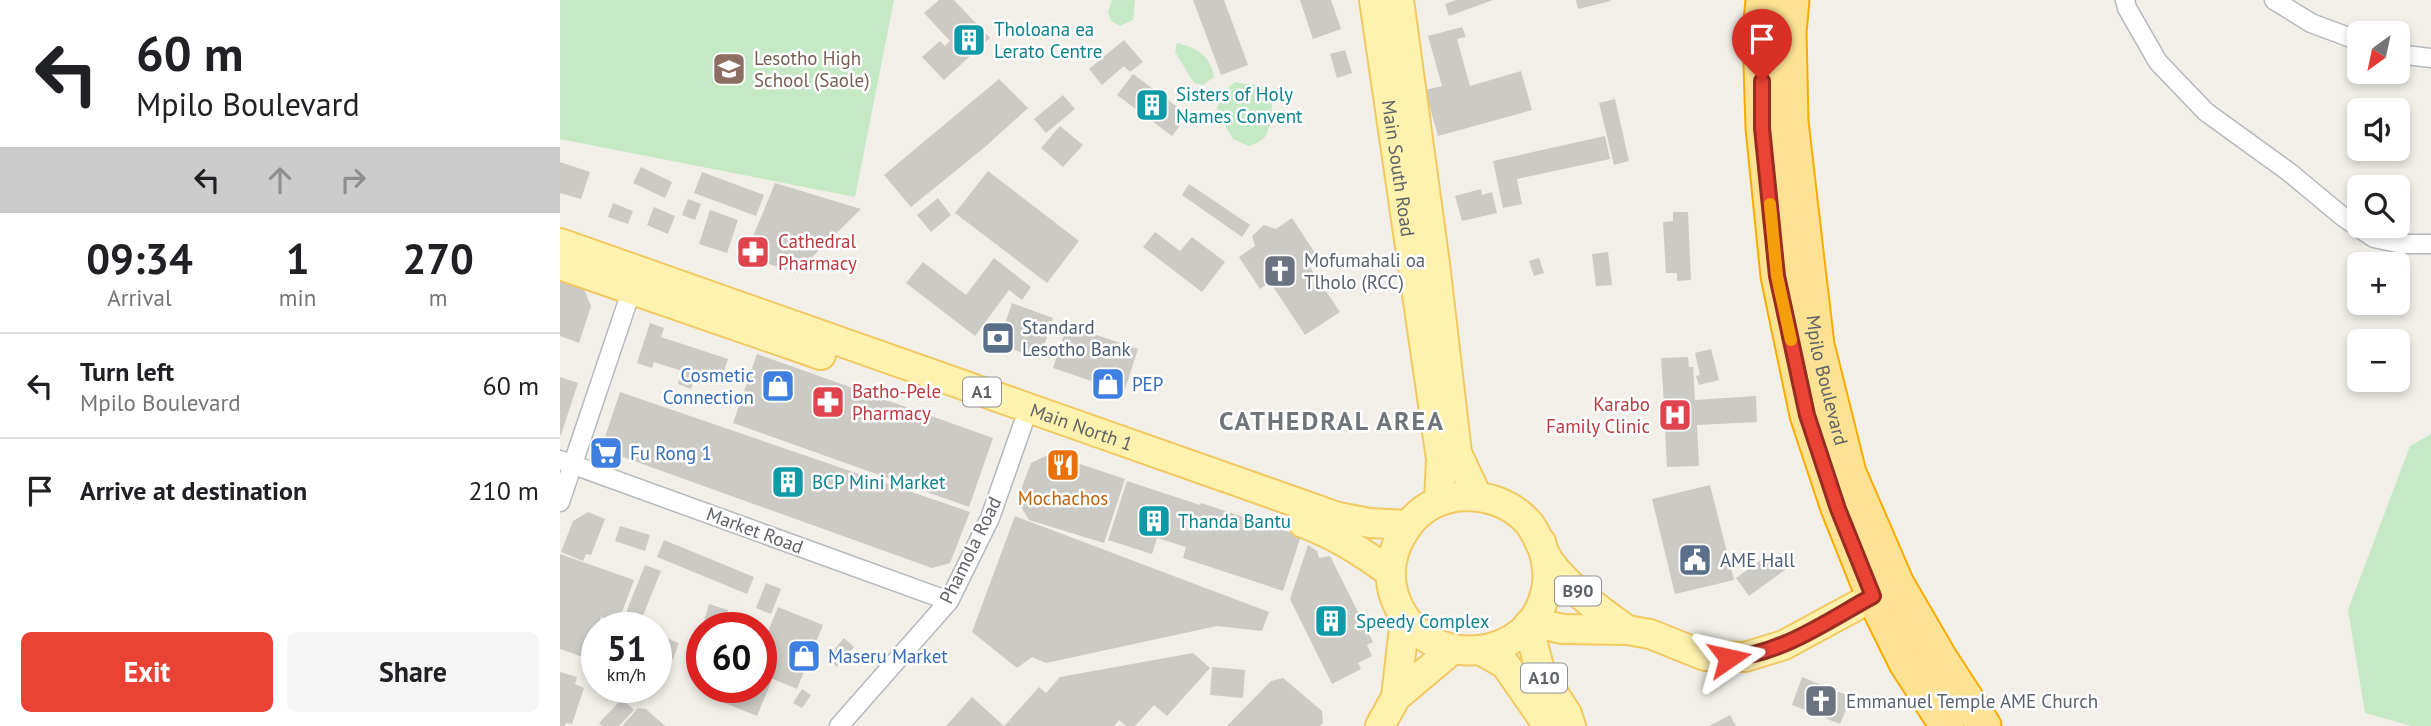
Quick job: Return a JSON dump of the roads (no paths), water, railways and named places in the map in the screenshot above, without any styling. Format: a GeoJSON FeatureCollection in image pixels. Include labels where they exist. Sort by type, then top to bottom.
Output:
{"type":"FeatureCollection","features":[{"type":"Feature","properties":{"kind":"highway","name":"Mpilo Boulevard"},"geometry":{"type":"LineString","coordinates":[[1763,0],[1760,33],[1762,128],[1777,276],[1807,415],[1838,509],[1885,590],[1940,658],[1984,726]]}},
{"type":"Feature","properties":{"kind":"highway","name":"Mpilo Boulevard"},"geometry":{"type":"LineString","coordinates":[[1792,0],[1789,32],[1791,122],[1817,345],[1849,472],[1906,663],[1947,726]]}},
{"type":"Feature","properties":{"kind":"main road","name":"Main South Road"},"geometry":{"type":"LineString","coordinates":[[1374,0],[1441,458],[1439,501]]}},
{"type":"Feature","properties":{"kind":"main road","name":"Main South Road"},"geometry":{"type":"LineString","coordinates":[[1399,0],[1435,264],[1457,453],[1477,496]]}},
{"type":"Feature","properties":{"kind":"main road","name":"Main North 1"},"geometry":{"type":"LineString","coordinates":[[560,243],[635,281],[1023,424],[1327,531],[1391,573]]}},
{"type":"Feature","properties":{"kind":"main road","name":"Main North 1"},"geometry":{"type":"LineString","coordinates":[[560,265],[635,281],[1338,517],[1370,523],[1407,525]]}},
{"type":"Feature","properties":{"kind":"main road"},"geometry":{"type":"LineString","coordinates":[[1458,496],[1477,496],[1504,503],[1526,520],[1541,542],[1547,563],[1547,584],[1534,625],[1499,646],[1482,651],[1452,650],[1426,638],[1405,618],[1397,604],[1391,573],[1398,540],[1407,525],[1421,511],[1439,501],[1458,496]]}},
{"type":"Feature","properties":{"kind":"main road","name":"B90"},"geometry":{"type":"LineString","coordinates":[[1541,542],[1550,563],[1569,583],[1627,630]]}},
{"type":"Feature","properties":{"kind":"main road","name":"B90"},"geometry":{"type":"LineString","coordinates":[[1534,625],[1595,631],[1627,630],[1650,634],[1705,656],[1745,657],[1784,645],[1885,590]]}},
{"type":"Feature","properties":{"kind":"main road"},"geometry":{"type":"LineString","coordinates":[[1396,697],[1405,618]]}},
{"type":"Feature","properties":{"kind":"main road","name":"A10"},"geometry":{"type":"LineString","coordinates":[[1534,625],[1541,674],[1566,723]]}},
{"type":"Feature","properties":{"kind":"main road"},"geometry":{"type":"LineString","coordinates":[[1380,726],[1396,697],[1452,650]]}},
{"type":"Feature","properties":{"kind":"main road","name":"A10"},"geometry":{"type":"LineString","coordinates":[[1482,651],[1505,664],[1566,723]]}},
{"type":"Feature","properties":{"kind":"street"},"geometry":{"type":"LineString","coordinates":[[2125,0],[2158,62],[2206,112],[2289,172],[2342,216],[2374,237],[2402,243],[2431,244]]}},
{"type":"Feature","properties":{"kind":"street"},"geometry":{"type":"LineString","coordinates":[[2274,0],[2311,23],[2347,36]]}},
{"type":"Feature","properties":{"kind":"street"},"geometry":{"type":"LineString","coordinates":[[2410,55],[2431,58]]}},
{"type":"Feature","properties":{"kind":"street"},"geometry":{"type":"LineString","coordinates":[[560,502],[567,463],[635,281]]}},
{"type":"Feature","properties":{"kind":"street","name":"Phamola Road"},"geometry":{"type":"LineString","coordinates":[[838,726],[949,601],[990,517],[1023,424]]}},
{"type":"Feature","properties":{"kind":"street","name":"Market Road"},"geometry":{"type":"LineString","coordinates":[[567,463],[949,601]]}},
{"type":"Feature","properties":{"kind":"place","name":"Tholoana ea Lerato Centre"},"geometry":{"type":"Point","coordinates":[969,40]}},
{"type":"Feature","properties":{"kind":"place","name":"Lesotho High School (Saole)"},"geometry":{"type":"Point","coordinates":[729,69]}},
{"type":"Feature","properties":{"kind":"place","name":"Sisters of Holy Names Convent"},"geometry":{"type":"Point","coordinates":[1152,105]}},
{"type":"Feature","properties":{"kind":"place","name":"Cathedral Pharmacy"},"geometry":{"type":"Point","coordinates":[753,252]}},
{"type":"Feature","properties":{"kind":"place","name":"Mofumahali oa Tlholo (RCC)"},"geometry":{"type":"Point","coordinates":[1280,271]}},
{"type":"Feature","properties":{"kind":"place","name":"Standard Lesotho Bank"},"geometry":{"type":"Point","coordinates":[998,338]}},
{"type":"Feature","properties":{"kind":"place","name":"PEP"},"geometry":{"type":"Point","coordinates":[1108,384]}},
{"type":"Feature","properties":{"kind":"place","name":"Cosmetic Connection"},"geometry":{"type":"Point","coordinates":[778,386]}},
{"type":"Feature","properties":{"kind":"place","name":"Batho-Pele Pharmacy"},"geometry":{"type":"Point","coordinates":[828,402]}},
{"type":"Feature","properties":{"kind":"place","name":"Karabo Family Clinic"},"geometry":{"type":"Point","coordinates":[1675,415]}},
{"type":"Feature","properties":{"kind":"place","name":"Fu Rong 1"},"geometry":{"type":"Point","coordinates":[606,453]}},
{"type":"Feature","properties":{"kind":"place","name":"Mochachos"},"geometry":{"type":"Point","coordinates":[1063,465]}},
{"type":"Feature","properties":{"kind":"place","name":"BCP Mini Market"},"geometry":{"type":"Point","coordinates":[788,482]}},
{"type":"Feature","properties":{"kind":"place","name":"Thanda Bantu"},"geometry":{"type":"Point","coordinates":[1154,521]}},
{"type":"Feature","properties":{"kind":"place","name":"AME Hall"},"geometry":{"type":"Point","coordinates":[1695,560]}},
{"type":"Feature","properties":{"kind":"place","name":"Speedy Complex"},"geometry":{"type":"Point","coordinates":[1331,621]}},
{"type":"Feature","properties":{"kind":"place","name":"Maseru Market"},"geometry":{"type":"Point","coordinates":[804,656]}},
{"type":"Feature","properties":{"kind":"place","name":"Emmanuel Temple AME Church"},"geometry":{"type":"Point","coordinates":[1821,701]}},
{"type":"Feature","properties":{"kind":"district","name":"CATHEDRAL AREA"},"geometry":{"type":"Point","coordinates":[1332,421]}}]}
